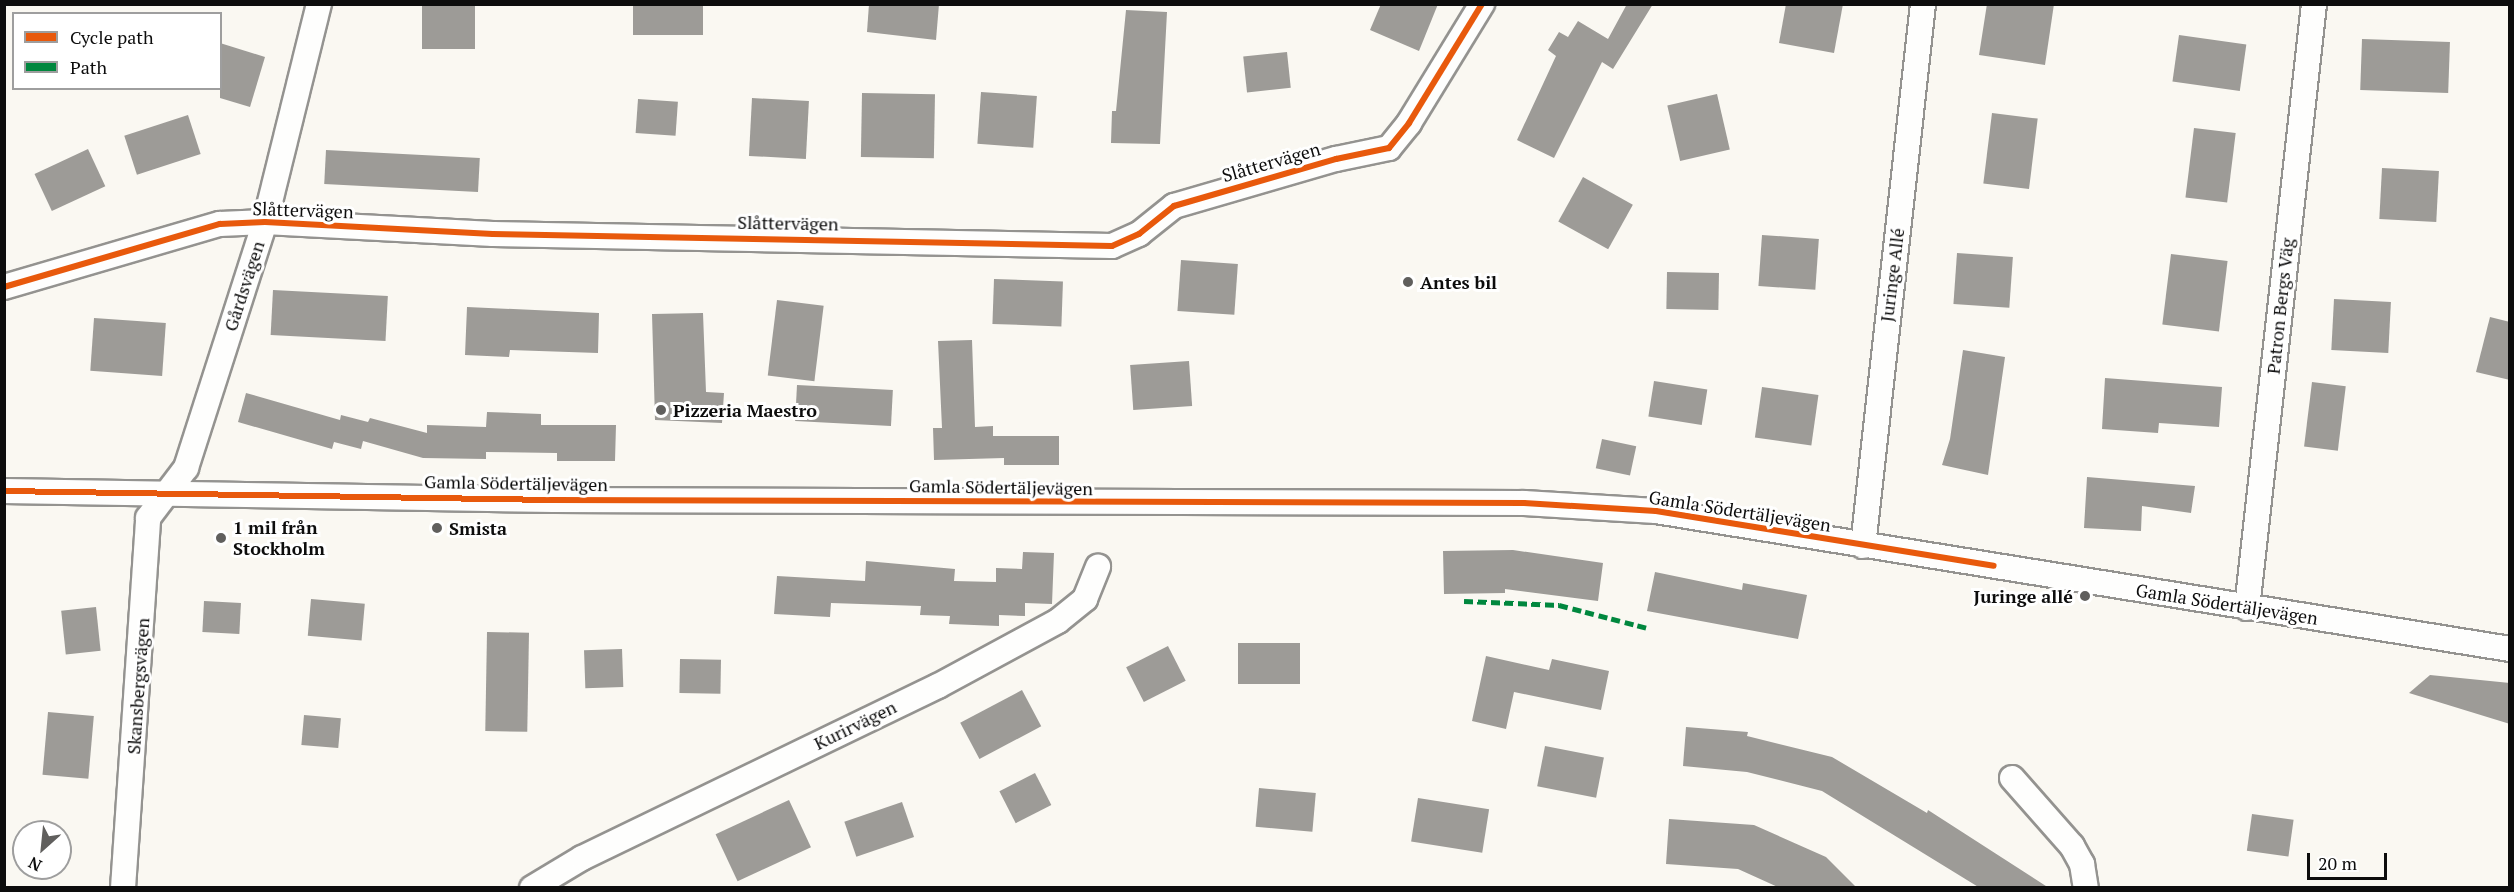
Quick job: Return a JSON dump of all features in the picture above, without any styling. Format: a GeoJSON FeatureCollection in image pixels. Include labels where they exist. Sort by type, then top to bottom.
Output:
{"type":"FeatureCollection","features":[{"type":"Feature","properties":{"kind":"street","name":"Gårdsvägen"},"geometry":{"type":"LineString","coordinates":[[170,492],[186,468],[265,222],[319,4]]}},
{"type":"Feature","properties":{"kind":"street","name":"Slåttervägen"},"geometry":{"type":"LineString","coordinates":[[4,287],[220,224],[265,222],[493,234],[1112,246],[1138,234],[1174,206],[1336,159],[1389,148],[1409,123],[1482,4]]}},
{"type":"Feature","properties":{"kind":"street","name":"Juringe Allé"},"geometry":{"type":"LineString","coordinates":[[1863,546],[1923,4]]}},
{"type":"Feature","properties":{"kind":"street","name":"Patron Bergs Väg"},"geometry":{"type":"LineString","coordinates":[[2247,608],[2314,4]]}},
{"type":"Feature","properties":{"kind":"street","name":"Gamla Södertäljevägen"},"geometry":{"type":"LineString","coordinates":[[4,491],[566,500],[1524,503],[1656,512],[2510,649]]}},
{"type":"Feature","properties":{"kind":"street","name":"Skansbergsvägen"},"geometry":{"type":"LineString","coordinates":[[123,888],[148,518],[170,492]]}},
{"type":"Feature","properties":{"kind":"street","name":"Kurirvägen"},"geometry":{"type":"LineString","coordinates":[[532,888],[582,858],[939,686],[1058,621],[1085,599],[1098,567]]}},
{"type":"Feature","properties":{"kind":"street"},"geometry":{"type":"LineString","coordinates":[[2012,778],[2072,846],[2082,864],[2086,888]]}},
{"type":"Feature","properties":{"kind":"building"},"geometry":{"type":"Polygon","coordinates":[[[422,4],[475,4],[475,49],[422,49],[422,4]]]}},
{"type":"Feature","properties":{"kind":"building"},"geometry":{"type":"Polygon","coordinates":[[[633,4],[703,4],[703,35],[633,35],[633,4]]]}},
{"type":"Feature","properties":{"kind":"building"},"geometry":{"type":"Polygon","coordinates":[[[869,4],[939,4],[936,40],[867,32],[869,4]]]}},
{"type":"Feature","properties":{"kind":"building"},"geometry":{"type":"Polygon","coordinates":[[[1381,4],[1438,4],[1419,51],[1370,30],[1381,4]]]}},
{"type":"Feature","properties":{"kind":"building"},"geometry":{"type":"Polygon","coordinates":[[[1627,4],[1653,4],[1613,69],[1602,62],[1554,158],[1517,140],[1556,56],[1548,50],[1559,32],[1568,37],[1578,21],[1608,39],[1627,4]]]}},
{"type":"Feature","properties":{"kind":"building"},"geometry":{"type":"Polygon","coordinates":[[[1786,4],[1843,4],[1834,53],[1779,43],[1786,4]]]}},
{"type":"Feature","properties":{"kind":"building"},"geometry":{"type":"Polygon","coordinates":[[[1987,4],[2054,4],[2045,65],[1979,55],[1987,4]]]}},
{"type":"Feature","properties":{"kind":"building"},"geometry":{"type":"Polygon","coordinates":[[[1126,10],[1167,12],[1160,144],[1111,143],[1112,111],[1116,111],[1126,10]]]}},
{"type":"Feature","properties":{"kind":"building"},"geometry":{"type":"Polygon","coordinates":[[[2179,35],[2246,44],[2240,91],[2172,82],[2179,35]]]}},
{"type":"Feature","properties":{"kind":"building"},"geometry":{"type":"Polygon","coordinates":[[[2362,39],[2450,42],[2448,93],[2360,90],[2362,39]]]}},
{"type":"Feature","properties":{"kind":"building"},"geometry":{"type":"Polygon","coordinates":[[[222,44],[265,57],[250,107],[220,98],[222,44]]]}},
{"type":"Feature","properties":{"kind":"building"},"geometry":{"type":"Polygon","coordinates":[[[1287,52],[1291,88],[1247,92],[1243,57],[1287,52]]]}},
{"type":"Feature","properties":{"kind":"building"},"geometry":{"type":"Polygon","coordinates":[[[981,92],[1037,96],[1033,148],[977,144],[981,92]]]}},
{"type":"Feature","properties":{"kind":"building"},"geometry":{"type":"Polygon","coordinates":[[[862,93],[935,94],[934,158],[861,157],[862,93]]]}},
{"type":"Feature","properties":{"kind":"building"},"geometry":{"type":"Polygon","coordinates":[[[1717,94],[1730,150],[1680,161],[1667,105],[1717,94]]]}},
{"type":"Feature","properties":{"kind":"building"},"geometry":{"type":"Polygon","coordinates":[[[752,98],[809,101],[806,159],[749,156],[752,98]]]}},
{"type":"Feature","properties":{"kind":"building"},"geometry":{"type":"Polygon","coordinates":[[[638,99],[678,102],[676,136],[636,133],[638,99]]]}},
{"type":"Feature","properties":{"kind":"building"},"geometry":{"type":"Polygon","coordinates":[[[1992,113],[2038,119],[2029,189],[1983,183],[1992,113]]]}},
{"type":"Feature","properties":{"kind":"building"},"geometry":{"type":"Polygon","coordinates":[[[188,115],[201,154],[137,175],[124,136],[188,115]]]}},
{"type":"Feature","properties":{"kind":"building"},"geometry":{"type":"Polygon","coordinates":[[[2194,128],[2236,133],[2227,203],[2185,197],[2194,128]]]}},
{"type":"Feature","properties":{"kind":"building"},"geometry":{"type":"Polygon","coordinates":[[[88,149],[105,186],[52,211],[35,174],[88,149]]]}},
{"type":"Feature","properties":{"kind":"building"},"geometry":{"type":"Polygon","coordinates":[[[326,150],[480,158],[478,192],[324,184],[326,150]]]}},
{"type":"Feature","properties":{"kind":"building"},"geometry":{"type":"Polygon","coordinates":[[[2382,168],[2439,171],[2436,222],[2379,219],[2382,168]]]}},
{"type":"Feature","properties":{"kind":"building"},"geometry":{"type":"Polygon","coordinates":[[[1583,177],[1633,205],[1608,249],[1558,222],[1583,177]]]}},
{"type":"Feature","properties":{"kind":"building"},"geometry":{"type":"Polygon","coordinates":[[[1762,235],[1819,239],[1815,290],[1758,286],[1762,235]]]}},
{"type":"Feature","properties":{"kind":"building"},"geometry":{"type":"Polygon","coordinates":[[[1957,253],[2013,257],[2009,308],[1953,304],[1957,253]]]}},
{"type":"Feature","properties":{"kind":"building"},"geometry":{"type":"Polygon","coordinates":[[[2171,254],[2228,261],[2219,331],[2162,324],[2171,254]]]}},
{"type":"Feature","properties":{"kind":"building"},"geometry":{"type":"Polygon","coordinates":[[[1181,260],[1238,264],[1234,315],[1177,311],[1181,260]]]}},
{"type":"Feature","properties":{"kind":"building"},"geometry":{"type":"Polygon","coordinates":[[[1667,272],[1719,273],[1718,310],[1666,309],[1667,272]]]}},
{"type":"Feature","properties":{"kind":"building"},"geometry":{"type":"Polygon","coordinates":[[[994,279],[1063,281],[1061,326],[992,324],[994,279]]]}},
{"type":"Feature","properties":{"kind":"building"},"geometry":{"type":"Polygon","coordinates":[[[273,290],[388,296],[385,341],[271,335],[273,290]]]}},
{"type":"Feature","properties":{"kind":"building"},"geometry":{"type":"Polygon","coordinates":[[[2334,299],[2391,302],[2388,353],[2331,350],[2334,299]]]}},
{"type":"Feature","properties":{"kind":"building"},"geometry":{"type":"Polygon","coordinates":[[[777,300],[824,306],[814,381],[768,375],[777,300]]]}},
{"type":"Feature","properties":{"kind":"building"},"geometry":{"type":"Polygon","coordinates":[[[467,307],[599,313],[598,353],[510,350],[509,357],[465,355],[467,307]]]}},
{"type":"Feature","properties":{"kind":"building"},"geometry":{"type":"Polygon","coordinates":[[[703,313],[706,392],[724,393],[722,423],[655,420],[652,314],[703,313]]]}},
{"type":"Feature","properties":{"kind":"building"},"geometry":{"type":"Polygon","coordinates":[[[2490,317],[2510,322],[2510,380],[2476,372],[2490,317]]]}},
{"type":"Feature","properties":{"kind":"building"},"geometry":{"type":"Polygon","coordinates":[[[94,318],[166,323],[162,376],[90,371],[94,318]]]}},
{"type":"Feature","properties":{"kind":"building"},"geometry":{"type":"Polygon","coordinates":[[[972,340],[975,427],[993,426],[993,436],[1059,436],[1059,465],[1004,465],[1004,458],[934,460],[933,428],[942,428],[938,341],[972,340]]]}},
{"type":"Feature","properties":{"kind":"building"},"geometry":{"type":"Polygon","coordinates":[[[1963,350],[2005,357],[1988,475],[1942,465],[1950,439],[1963,350]]]}},
{"type":"Feature","properties":{"kind":"building"},"geometry":{"type":"Polygon","coordinates":[[[1189,361],[1192,406],[1133,410],[1130,365],[1189,361]]]}},
{"type":"Feature","properties":{"kind":"building"},"geometry":{"type":"Polygon","coordinates":[[[2105,378],[2222,387],[2219,427],[2159,423],[2158,433],[2102,429],[2105,378]]]}},
{"type":"Feature","properties":{"kind":"building"},"geometry":{"type":"Polygon","coordinates":[[[1654,381],[1707,389],[1702,425],[1648,417],[1654,381]]]}},
{"type":"Feature","properties":{"kind":"building"},"geometry":{"type":"Polygon","coordinates":[[[2312,382],[2346,386],[2338,451],[2304,447],[2312,382]]]}},
{"type":"Feature","properties":{"kind":"building"},"geometry":{"type":"Polygon","coordinates":[[[797,385],[893,390],[891,426],[795,421],[797,385]]]}},
{"type":"Feature","properties":{"kind":"building"},"geometry":{"type":"Polygon","coordinates":[[[1762,387],[1818,395],[1811,445],[1755,438],[1762,387]]]}},
{"type":"Feature","properties":{"kind":"building"},"geometry":{"type":"Polygon","coordinates":[[[246,393],[340,420],[341,415],[368,422],[370,418],[427,433],[427,425],[486,427],[487,412],[541,414],[541,425],[616,425],[615,461],[557,461],[557,453],[486,452],[486,459],[423,458],[363,441],[361,449],[334,442],[332,449],[238,422],[246,393]]]}},
{"type":"Feature","properties":{"kind":"building"},"geometry":{"type":"Polygon","coordinates":[[[1602,439],[1636,446],[1630,476],[1596,468],[1602,439]]]}},
{"type":"Feature","properties":{"kind":"building"},"geometry":{"type":"Polygon","coordinates":[[[2087,477],[2195,486],[2191,513],[2142,506],[2141,531],[2084,528],[2087,477]]]}},
{"type":"Feature","properties":{"kind":"building"},"geometry":{"type":"Polygon","coordinates":[[[1513,550],[1603,563],[1598,601],[1505,589],[1505,593],[1444,594],[1443,551],[1513,550]]]}},
{"type":"Feature","properties":{"kind":"building"},"geometry":{"type":"Polygon","coordinates":[[[1023,552],[1054,553],[1052,604],[1025,603],[1025,616],[999,615],[999,626],[949,624],[950,616],[920,615],[921,606],[831,603],[830,617],[774,614],[777,576],[865,581],[866,561],[955,569],[954,581],[996,582],[996,568],[1022,569],[1023,552]]]}},
{"type":"Feature","properties":{"kind":"building"},"geometry":{"type":"Polygon","coordinates":[[[1655,572],[1742,590],[1743,583],[1807,595],[1798,639],[1647,611],[1655,572]]]}},
{"type":"Feature","properties":{"kind":"building"},"geometry":{"type":"Polygon","coordinates":[[[311,599],[365,604],[362,641],[308,636],[311,599]]]}},
{"type":"Feature","properties":{"kind":"building"},"geometry":{"type":"Polygon","coordinates":[[[204,601],[241,603],[239,634],[202,632],[204,601]]]}},
{"type":"Feature","properties":{"kind":"building"},"geometry":{"type":"Polygon","coordinates":[[[96,607],[101,651],[66,654],[61,611],[96,607]]]}},
{"type":"Feature","properties":{"kind":"building"},"geometry":{"type":"Polygon","coordinates":[[[487,632],[529,633],[527,732],[485,731],[487,632]]]}},
{"type":"Feature","properties":{"kind":"building"},"geometry":{"type":"Polygon","coordinates":[[[1238,643],[1300,643],[1300,684],[1238,684],[1238,643]]]}},
{"type":"Feature","properties":{"kind":"building"},"geometry":{"type":"Polygon","coordinates":[[[1168,646],[1186,681],[1144,702],[1126,667],[1168,646]]]}},
{"type":"Feature","properties":{"kind":"building"},"geometry":{"type":"Polygon","coordinates":[[[622,649],[623,687],[585,688],[584,650],[622,649]]]}},
{"type":"Feature","properties":{"kind":"building"},"geometry":{"type":"Polygon","coordinates":[[[1486,656],[1549,670],[1552,659],[1609,671],[1601,710],[1514,692],[1506,729],[1472,721],[1486,656]]]}},
{"type":"Feature","properties":{"kind":"building"},"geometry":{"type":"Polygon","coordinates":[[[680,659],[721,660],[720,694],[679,693],[680,659]]]}},
{"type":"Feature","properties":{"kind":"building"},"geometry":{"type":"Polygon","coordinates":[[[2430,675],[2510,683],[2510,724],[2409,693],[2430,675]]]}},
{"type":"Feature","properties":{"kind":"building"},"geometry":{"type":"Polygon","coordinates":[[[1022,690],[1041,726],[979,759],[960,723],[1022,690]]]}},
{"type":"Feature","properties":{"kind":"building"},"geometry":{"type":"Polygon","coordinates":[[[48,712],[94,716],[88,779],[43,775],[48,712]]]}},
{"type":"Feature","properties":{"kind":"building"},"geometry":{"type":"Polygon","coordinates":[[[304,715],[341,718],[338,748],[301,745],[304,715]]]}},
{"type":"Feature","properties":{"kind":"building"},"geometry":{"type":"Polygon","coordinates":[[[1686,727],[1748,732],[1747,736],[1832,757],[1927,813],[1928,810],[2049,888],[1980,888],[1822,791],[1747,772],[1683,766],[1686,727]]]}},
{"type":"Feature","properties":{"kind":"building"},"geometry":{"type":"Polygon","coordinates":[[[1545,746],[1604,757],[1596,798],[1537,786],[1545,746]]]}},
{"type":"Feature","properties":{"kind":"building"},"geometry":{"type":"Polygon","coordinates":[[[1035,773],[1051,805],[1016,823],[999,791],[1035,773]]]}},
{"type":"Feature","properties":{"kind":"building"},"geometry":{"type":"Polygon","coordinates":[[[1259,788],[1316,793],[1312,832],[1256,827],[1259,788]]]}},
{"type":"Feature","properties":{"kind":"building"},"geometry":{"type":"Polygon","coordinates":[[[1418,798],[1489,809],[1482,853],[1411,841],[1418,798]]]}},
{"type":"Feature","properties":{"kind":"building"},"geometry":{"type":"Polygon","coordinates":[[[789,800],[811,847],[738,881],[716,834],[789,800]]]}},
{"type":"Feature","properties":{"kind":"building"},"geometry":{"type":"Polygon","coordinates":[[[902,802],[914,837],[856,857],[844,822],[902,802]]]}},
{"type":"Feature","properties":{"kind":"building"},"geometry":{"type":"Polygon","coordinates":[[[2252,814],[2294,820],[2288,856],[2247,851],[2252,814]]]}},
{"type":"Feature","properties":{"kind":"building"},"geometry":{"type":"Polygon","coordinates":[[[1669,819],[1754,825],[1826,857],[1857,888],[1780,888],[1738,869],[1666,864],[1669,819]]]}},
{"type":"Feature","properties":{"kind":"marked path"},"geometry":{"type":"LineString","coordinates":[[1464,601],[1559,605],[1647,628]]}},
{"type":"Feature","properties":{"kind":"cycle path"},"geometry":{"type":"LineString","coordinates":[[4,287],[220,224],[265,222],[493,234],[1112,246],[1139,234],[1174,206],[1336,159],[1389,148],[1409,123],[1482,4]]}},
{"type":"Feature","properties":{"kind":"cycle path"},"geometry":{"type":"LineString","coordinates":[[4,491],[554,500],[1524,503],[1656,511],[1994,566]]}},
{"type":"Feature","properties":{"kind":"place","name":"Antes bil"},"geometry":{"type":"Point","coordinates":[1408,282]}},
{"type":"Feature","properties":{"kind":"place","name":"Pizzeria Maestro"},"geometry":{"type":"Point","coordinates":[661,410]}},
{"type":"Feature","properties":{"kind":"place","name":"Smista"},"geometry":{"type":"Point","coordinates":[437,528]}},
{"type":"Feature","properties":{"kind":"place","name":"1 mil från Stockholm"},"geometry":{"type":"Point","coordinates":[221,538]}},
{"type":"Feature","properties":{"kind":"place","name":"Juringe allé"},"geometry":{"type":"Point","coordinates":[2085,596]}}]}
